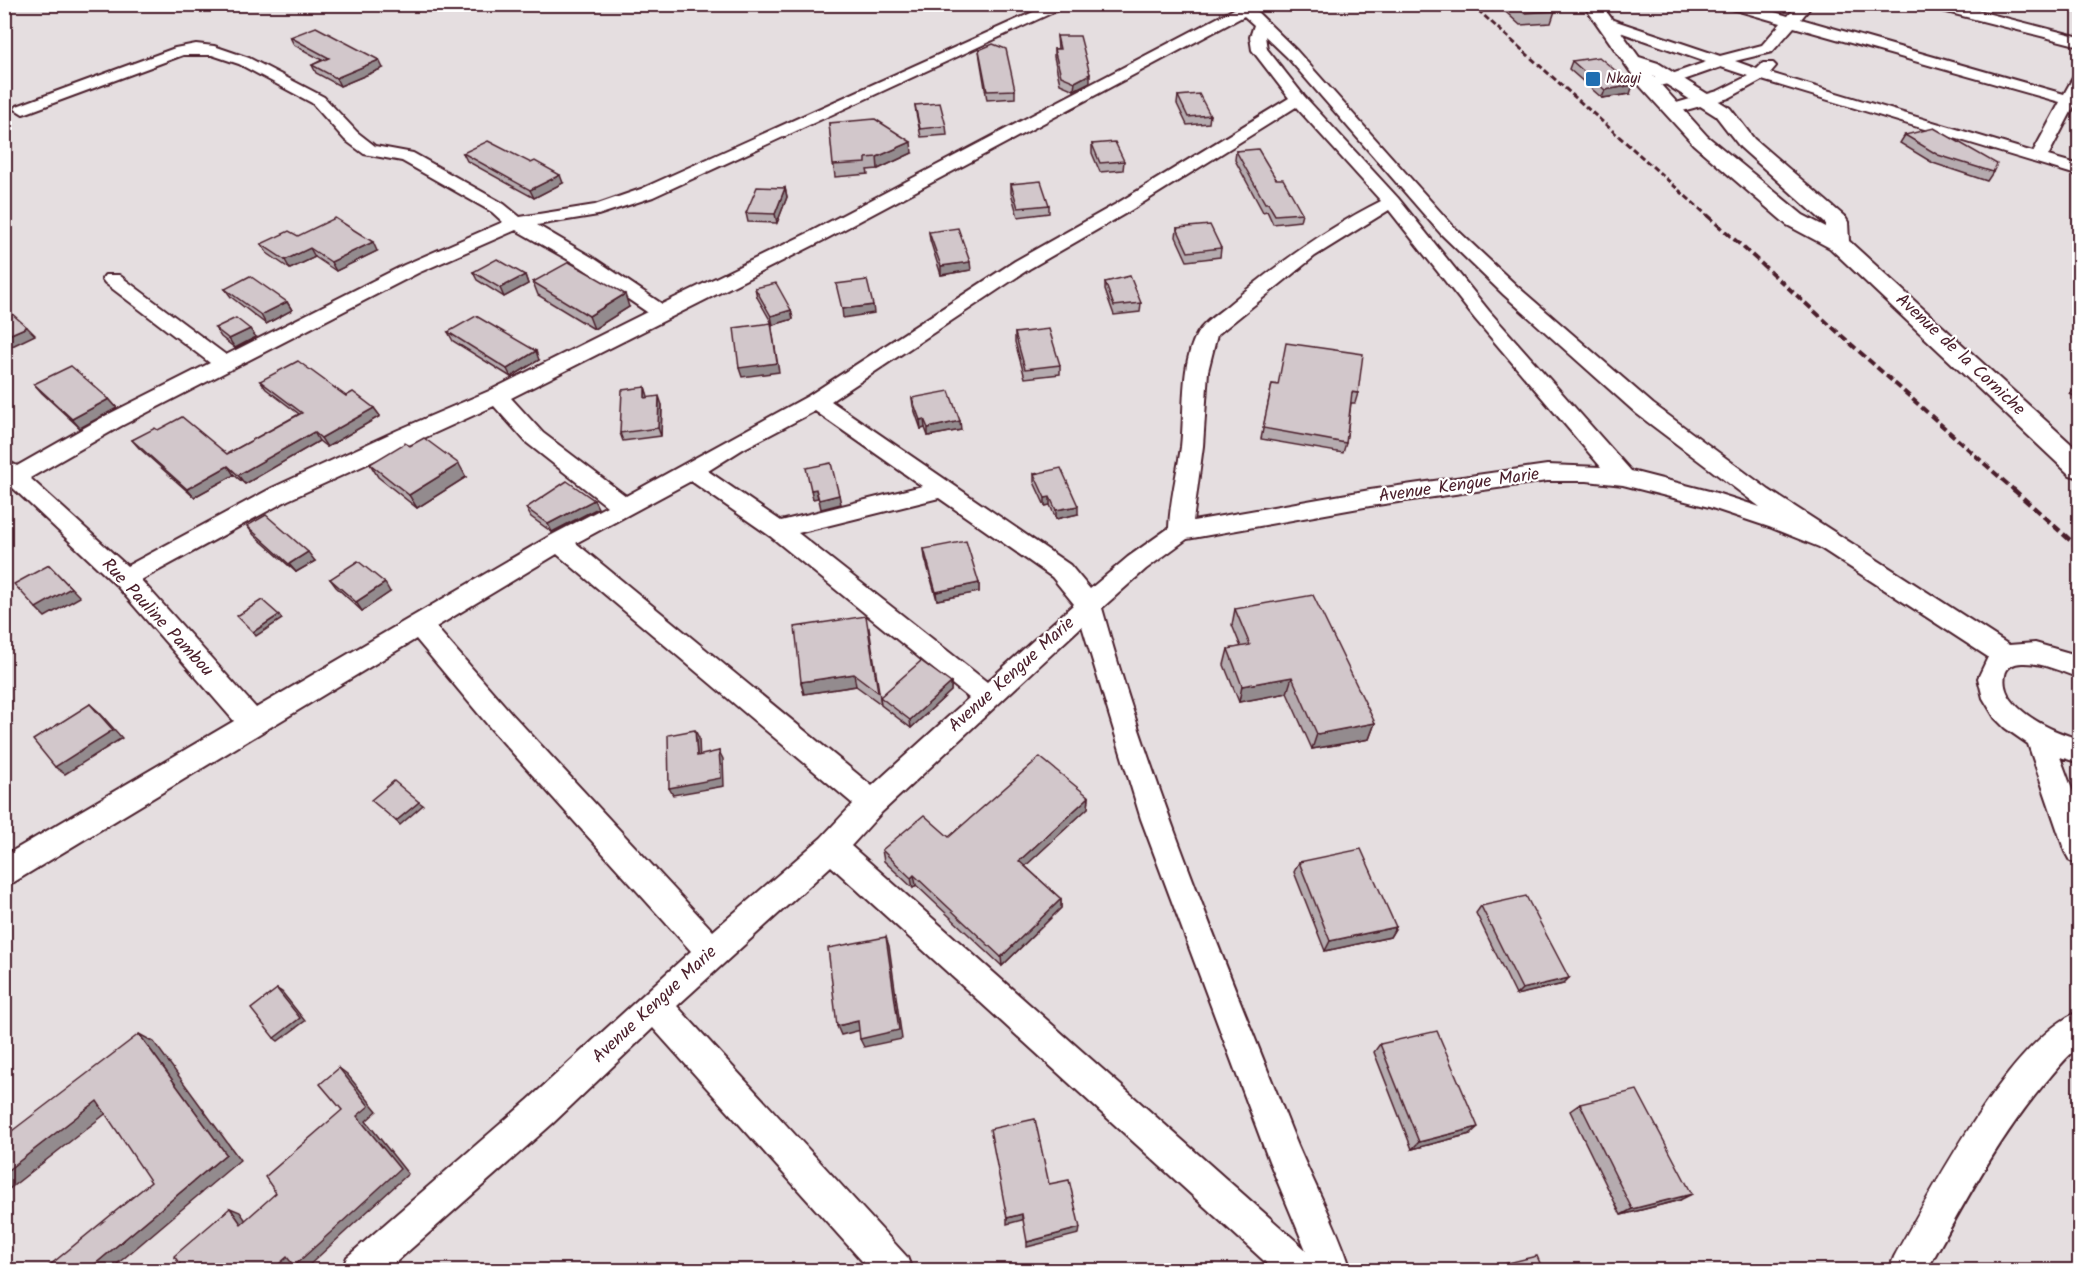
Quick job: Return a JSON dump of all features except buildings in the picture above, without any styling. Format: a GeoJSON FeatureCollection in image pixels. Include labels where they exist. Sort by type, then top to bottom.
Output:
{"type":"FeatureCollection","features":[{"type":"Feature","properties":{"kind":"street"},"geometry":{"type":"LineString","coordinates":[[8,476],[411,269],[516,223],[598,210],[647,192],[1064,4]]}},
{"type":"Feature","properties":{"kind":"street"},"geometry":{"type":"LineString","coordinates":[[1730,4],[2069,100]]}},
{"type":"Feature","properties":{"kind":"street"},"geometry":{"type":"LineString","coordinates":[[1648,83],[1672,79],[1744,53],[1767,49],[1806,4]]}},
{"type":"Feature","properties":{"kind":"street"},"geometry":{"type":"LineString","coordinates":[[1932,4],[2079,42]]}},
{"type":"Feature","properties":{"kind":"street"},"geometry":{"type":"LineString","coordinates":[[125,578],[280,494],[406,435],[497,396],[817,236],[1243,7],[1292,54],[1447,230],[1511,291],[1645,409],[1761,496],[1827,542],[2007,656]]}},
{"type":"Feature","properties":{"kind":"street"},"geometry":{"type":"LineString","coordinates":[[1602,11],[1721,62],[2079,171]]}},
{"type":"Feature","properties":{"kind":"street","name":"Avenue de la Corniche"},"geometry":{"type":"LineString","coordinates":[[1602,11],[1632,62],[1700,140],[1795,220],[1839,243],[2079,468]]}},
{"type":"Feature","properties":{"kind":"street"},"geometry":{"type":"LineString","coordinates":[[1261,25],[1257,37],[1260,50],[1298,99],[1392,202],[1482,315],[1623,477]]}},
{"type":"Feature","properties":{"kind":"street"},"geometry":{"type":"LineString","coordinates":[[23,109],[180,51],[196,49],[214,51],[244,61],[318,100],[351,136],[370,150],[407,157],[472,192],[516,223],[535,231],[588,263],[663,313]]}},
{"type":"Feature","properties":{"kind":"street"},"geometry":{"type":"LineString","coordinates":[[1672,110],[1732,92],[1760,75],[1771,63],[1767,49]]}},
{"type":"Feature","properties":{"kind":"street","name":"Avenue de la Corniche"},"geometry":{"type":"LineString","coordinates":[[1632,62],[1651,67],[1723,112],[1747,142],[1837,222],[1839,243]]}},
{"type":"Feature","properties":{"kind":"street"},"geometry":{"type":"LineString","coordinates":[[2038,159],[2079,79]]}},
{"type":"Feature","properties":{"kind":"street"},"geometry":{"type":"LineString","coordinates":[[4,872],[558,542],[692,471],[735,444],[816,400],[1022,265],[1122,208],[1298,99]]}},
{"type":"Feature","properties":{"kind":"street"},"geometry":{"type":"LineString","coordinates":[[1180,532],[1181,507],[1192,447],[1200,360],[1207,334],[1281,272],[1372,212],[1392,202]]}},
{"type":"Feature","properties":{"kind":"street"},"geometry":{"type":"LineString","coordinates":[[112,279],[224,364]]}},
{"type":"Feature","properties":{"kind":"street"},"geometry":{"type":"LineString","coordinates":[[497,396],[535,438],[625,507]]}},
{"type":"Feature","properties":{"kind":"street"},"geometry":{"type":"LineString","coordinates":[[816,400],[1061,571],[1089,605],[1104,662],[1155,819],[1269,1119],[1333,1270]]}},
{"type":"Feature","properties":{"kind":"street"},"geometry":{"type":"LineString","coordinates":[[692,471],[778,530],[987,697]]}},
{"type":"Feature","properties":{"kind":"street","name":"Avenue Kengue Marie"},"geometry":{"type":"LineString","coordinates":[[360,1270],[540,1112],[712,952],[831,847],[872,804],[1089,605],[1137,564],[1180,532],[1370,498],[1547,473],[1587,473],[1623,477],[1713,500],[1777,521],[1827,542]]}},
{"type":"Feature","properties":{"kind":"street","name":"Rue Pauline Pambou"},"geometry":{"type":"LineString","coordinates":[[8,476],[125,578],[253,724]]}},
{"type":"Feature","properties":{"kind":"street"},"geometry":{"type":"LineString","coordinates":[[778,530],[942,489]]}},
{"type":"Feature","properties":{"kind":"street"},"geometry":{"type":"LineString","coordinates":[[558,542],[872,804]]}},
{"type":"Feature","properties":{"kind":"street"},"geometry":{"type":"LineString","coordinates":[[418,625],[502,722],[712,952]]}},
{"type":"Feature","properties":{"kind":"street"},"geometry":{"type":"LineString","coordinates":[[2074,662],[2032,653],[2007,656],[1997,662],[1992,672],[1991,684],[1996,698],[2021,725],[2058,746],[2079,752]]}},
{"type":"Feature","properties":{"kind":"street"},"geometry":{"type":"LineString","coordinates":[[2039,737],[2079,852]]}},
{"type":"Feature","properties":{"kind":"street"},"geometry":{"type":"LineString","coordinates":[[831,847],[1301,1270]]}},
{"type":"Feature","properties":{"kind":"street"},"geometry":{"type":"LineString","coordinates":[[654,1005],[894,1270]]}},
{"type":"Feature","properties":{"kind":"street"},"geometry":{"type":"LineString","coordinates":[[1906,1270],[1976,1152],[2022,1082],[2065,1035],[2079,1028]]}},
{"type":"Feature","properties":{"kind":"shaded area"},"geometry":{"type":"Polygon","coordinates":[[[5,5],[2079,5],[2079,1270],[5,1270],[5,5]]]}},
{"type":"Feature","properties":{"kind":"railway"},"geometry":{"type":"LineString","coordinates":[[1471,4],[1709,217]]}},
{"type":"Feature","properties":{"kind":"railway"},"geometry":{"type":"LineString","coordinates":[[1707,215],[2015,491]]}},
{"type":"Feature","properties":{"kind":"railway"},"geometry":{"type":"LineString","coordinates":[[2013,489],[2080,549]]}},
{"type":"Feature","properties":{"kind":"place","name":"Nkayi"},"geometry":{"type":"Point","coordinates":[1593,79]}}]}
